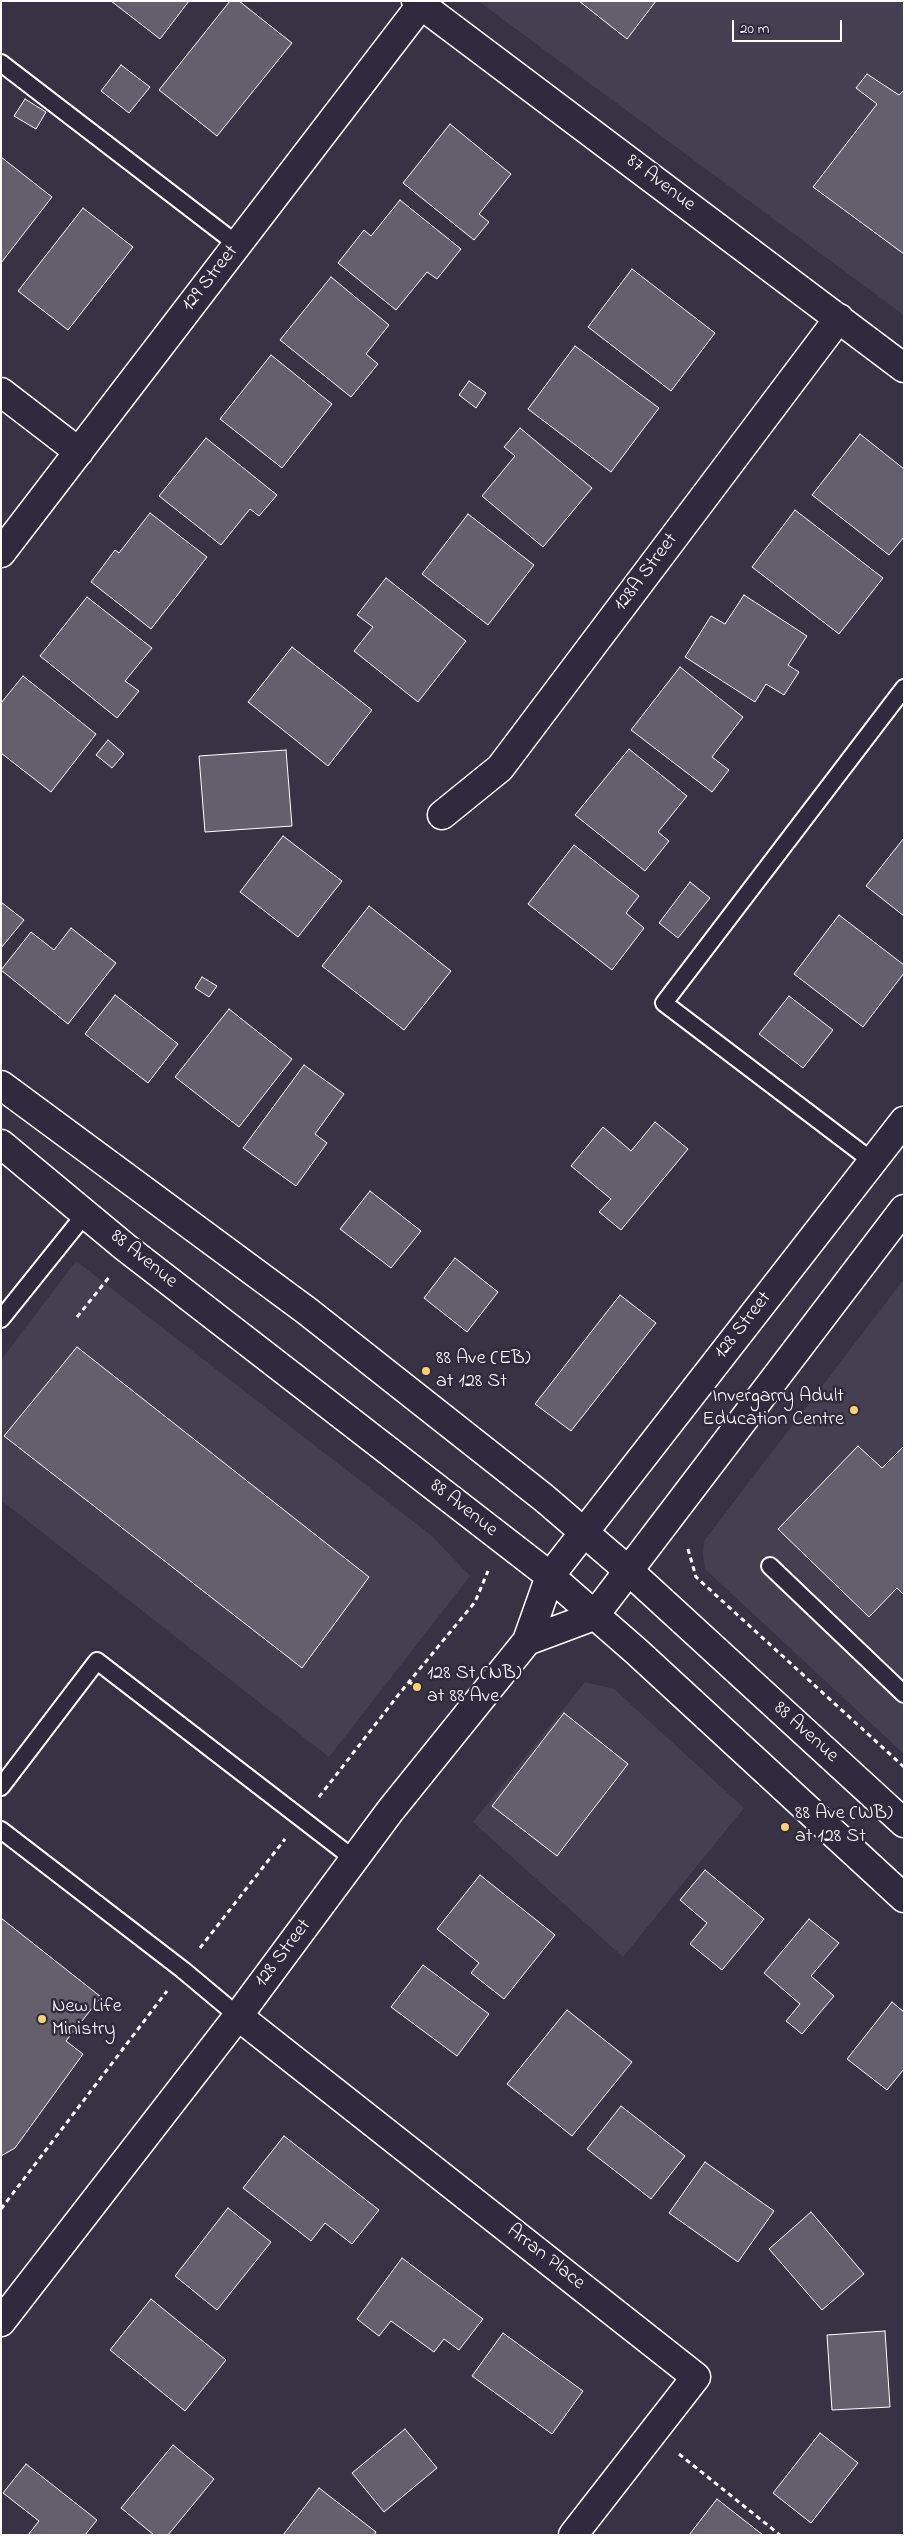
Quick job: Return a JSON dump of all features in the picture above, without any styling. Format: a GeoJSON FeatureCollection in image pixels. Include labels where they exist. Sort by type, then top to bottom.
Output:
{"type":"FeatureCollection","features":[{"type":"Feature","properties":{"kind":"main road","name":"129 Street"},"geometry":{"type":"LineString","coordinates":[[1,553],[238,244],[418,3]]}},
{"type":"Feature","properties":{"kind":"main road","name":"87 Avenue"},"geometry":{"type":"LineString","coordinates":[[418,3],[904,368]]}},
{"type":"Feature","properties":{"kind":"main road","name":"128A Street"},"geometry":{"type":"LineString","coordinates":[[442,815],[500,768],[839,318]]}},
{"type":"Feature","properties":{"kind":"main road"},"geometry":{"type":"LineString","coordinates":[[1,392],[79,452]]}},
{"type":"Feature","properties":{"kind":"main road","name":"88 Avenue"},"geometry":{"type":"LineString","coordinates":[[1,1085],[307,1311],[585,1532],[904,1822]]}},
{"type":"Feature","properties":{"kind":"main road","name":"128 Street"},"geometry":{"type":"LineString","coordinates":[[1,2322],[238,2016],[354,1859],[527,1641],[550,1576],[904,1121]]}},
{"type":"Feature","properties":{"kind":"main road","name":"88 Avenue"},"geometry":{"type":"LineString","coordinates":[[1,1144],[125,1247],[550,1576],[692,1702],[904,1898]]}},
{"type":"Feature","properties":{"kind":"main road"},"geometry":{"type":"LineString","coordinates":[[527,1641],[594,1616],[904,1209]]}},
{"type":"Feature","properties":{"kind":"main road","name":"Arran Place"},"geometry":{"type":"LineString","coordinates":[[238,2016],[696,2377],[573,2535]]}},
{"type":"Feature","properties":{"kind":"lane"},"geometry":{"type":"LineString","coordinates":[[1,63],[238,244]]}},
{"type":"Feature","properties":{"kind":"lane"},"geometry":{"type":"LineString","coordinates":[[872,1161],[664,1003],[904,688]]}},
{"type":"Feature","properties":{"kind":"lane"},"geometry":{"type":"LineString","coordinates":[[1,1319],[86,1213]]}},
{"type":"Feature","properties":{"kind":"lane"},"geometry":{"type":"LineString","coordinates":[[770,1566],[904,1694]]}},
{"type":"Feature","properties":{"kind":"lane"},"geometry":{"type":"LineString","coordinates":[[1,1786],[97,1661],[354,1859]]}},
{"type":"Feature","properties":{"kind":"lane"},"geometry":{"type":"LineString","coordinates":[[1,1830],[183,1970],[238,2016]]}},
{"type":"Feature","properties":{"kind":"path"},"geometry":{"type":"LineString","coordinates":[[77,1318],[110,1276]]}},
{"type":"Feature","properties":{"kind":"path"},"geometry":{"type":"LineString","coordinates":[[687,1546],[696,1577],[904,1766]]}},
{"type":"Feature","properties":{"kind":"path"},"geometry":{"type":"LineString","coordinates":[[316,1801],[409,1682],[475,1602],[489,1569]]}},
{"type":"Feature","properties":{"kind":"path"},"geometry":{"type":"LineString","coordinates":[[409,1682],[417,1687]]}},
{"type":"Feature","properties":{"kind":"path"},"geometry":{"type":"LineString","coordinates":[[200,1949],[287,1837]]}},
{"type":"Feature","properties":{"kind":"path"},"geometry":{"type":"LineString","coordinates":[[1,2209],[169,1988]]}},
{"type":"Feature","properties":{"kind":"path"},"geometry":{"type":"LineString","coordinates":[[682,2457],[780,2535]]}},
{"type":"Feature","properties":{"kind":"shaded area"},"geometry":{"type":"Polygon","coordinates":[[[478,1],[904,1],[904,315],[478,1]]]}},
{"type":"Feature","properties":{"kind":"shaded area"},"geometry":{"type":"Polygon","coordinates":[[[76,1261],[432,1536],[470,1576],[329,1757],[1,1500],[1,1360],[76,1261]]]}},
{"type":"Feature","properties":{"kind":"shaded area","name":"Invergarry Adult Education Centre"},"geometry":{"type":"Polygon","coordinates":[[[904,1279],[904,1754],[705,1569],[703,1555],[704,1541],[904,1279]]]}},
{"type":"Feature","properties":{"kind":"shaded area"},"geometry":{"type":"Polygon","coordinates":[[[585,1682],[614,1689],[744,1808],[623,1957],[473,1822],[585,1682]]]}},
{"type":"Feature","properties":{"kind":"building"},"geometry":{"type":"Polygon","coordinates":[[[111,1],[189,1],[160,39],[111,1]]]}},
{"type":"Feature","properties":{"kind":"building"},"geometry":{"type":"Polygon","coordinates":[[[230,1],[239,1],[292,43],[217,136],[159,90],[230,1]]]}},
{"type":"Feature","properties":{"kind":"building"},"geometry":{"type":"Polygon","coordinates":[[[579,1],[656,1],[627,39],[579,1]]]}},
{"type":"Feature","properties":{"kind":"building"},"geometry":{"type":"Polygon","coordinates":[[[121,65],[150,87],[129,113],[101,91],[121,65]]]}},
{"type":"Feature","properties":{"kind":"building"},"geometry":{"type":"Polygon","coordinates":[[[867,74],[899,95],[904,90],[904,254],[813,187],[877,104],[856,88],[867,74]]]}},
{"type":"Feature","properties":{"kind":"building"},"geometry":{"type":"Polygon","coordinates":[[[25,99],[46,112],[36,129],[14,116],[25,99]]]}},
{"type":"Feature","properties":{"kind":"building"},"geometry":{"type":"Polygon","coordinates":[[[450,124],[511,174],[479,214],[489,222],[474,240],[403,183],[450,124]]]}},
{"type":"Feature","properties":{"kind":"building"},"geometry":{"type":"Polygon","coordinates":[[[1,157],[52,197],[1,263],[1,157]]]}},
{"type":"Feature","properties":{"kind":"building"},"geometry":{"type":"Polygon","coordinates":[[[400,200],[461,249],[437,279],[427,272],[396,310],[338,263],[364,230],[371,236],[400,200]]]}},
{"type":"Feature","properties":{"kind":"building"},"geometry":{"type":"Polygon","coordinates":[[[83,208],[133,247],[68,330],[18,291],[83,208]]]}},
{"type":"Feature","properties":{"kind":"building"},"geometry":{"type":"Polygon","coordinates":[[[632,269],[715,333],[671,391],[588,327],[632,269]]]}},
{"type":"Feature","properties":{"kind":"building"},"geometry":{"type":"Polygon","coordinates":[[[331,277],[389,325],[366,354],[378,364],[351,397],[280,340],[331,277]]]}},
{"type":"Feature","properties":{"kind":"building"},"geometry":{"type":"Polygon","coordinates":[[[575,346],[659,408],[611,472],[528,409],[575,346]]]}},
{"type":"Feature","properties":{"kind":"building"},"geometry":{"type":"Polygon","coordinates":[[[271,355],[332,404],[282,468],[220,419],[271,355]]]}},
{"type":"Feature","properties":{"kind":"building"},"geometry":{"type":"Polygon","coordinates":[[[469,381],[486,393],[476,408],[459,395],[469,381]]]}},
{"type":"Feature","properties":{"kind":"building"},"geometry":{"type":"Polygon","coordinates":[[[520,428],[592,488],[543,547],[482,496],[515,456],[504,447],[520,428]]]}},
{"type":"Feature","properties":{"kind":"building"},"geometry":{"type":"Polygon","coordinates":[[[860,434],[904,469],[904,537],[889,555],[812,495],[860,434]]]}},
{"type":"Feature","properties":{"kind":"building"},"geometry":{"type":"Polygon","coordinates":[[[206,438],[277,495],[259,516],[250,509],[221,545],[159,496],[206,438]]]}},
{"type":"Feature","properties":{"kind":"building"},"geometry":{"type":"Polygon","coordinates":[[[795,510],[883,578],[839,634],[752,567],[795,510]]]}},
{"type":"Feature","properties":{"kind":"building"},"geometry":{"type":"Polygon","coordinates":[[[150,513],[207,557],[151,629],[91,582],[115,550],[119,553],[150,513]]]}},
{"type":"Feature","properties":{"kind":"building"},"geometry":{"type":"Polygon","coordinates":[[[468,514],[534,565],[488,625],[422,574],[468,514]]]}},
{"type":"Feature","properties":{"kind":"building"},"geometry":{"type":"Polygon","coordinates":[[[386,578],[466,641],[418,702],[354,651],[373,627],[357,615],[386,578]]]}},
{"type":"Feature","properties":{"kind":"building"},"geometry":{"type":"Polygon","coordinates":[[[744,595],[807,636],[788,665],[799,672],[784,695],[766,684],[755,702],[685,657],[711,616],[725,624],[744,595]]]}},
{"type":"Feature","properties":{"kind":"building"},"geometry":{"type":"Polygon","coordinates":[[[87,597],[152,648],[125,681],[139,691],[117,718],[40,656],[87,597]]]}},
{"type":"Feature","properties":{"kind":"building"},"geometry":{"type":"Polygon","coordinates":[[[292,647],[372,710],[328,766],[248,702],[292,647]]]}},
{"type":"Feature","properties":{"kind":"building"},"geometry":{"type":"Polygon","coordinates":[[[680,667],[743,717],[712,757],[729,770],[712,792],[631,730],[680,667]]]}},
{"type":"Feature","properties":{"kind":"building"},"geometry":{"type":"Polygon","coordinates":[[[23,676],[96,734],[51,792],[1,753],[1,703],[23,676]]]}},
{"type":"Feature","properties":{"kind":"building"},"geometry":{"type":"Polygon","coordinates":[[[108,740],[124,754],[112,768],[96,755],[108,740]]]}},
{"type":"Feature","properties":{"kind":"building"},"geometry":{"type":"Polygon","coordinates":[[[629,749],[687,796],[658,832],[669,841],[645,871],[575,815],[629,749]]]}},
{"type":"Feature","properties":{"kind":"building"},"geometry":{"type":"Polygon","coordinates":[[[286,750],[292,826],[205,832],[199,756],[286,750]]]}},
{"type":"Feature","properties":{"kind":"building"},"geometry":{"type":"Polygon","coordinates":[[[283,836],[342,881],[298,937],[240,892],[283,836]]]}},
{"type":"Feature","properties":{"kind":"building"},"geometry":{"type":"Polygon","coordinates":[[[904,838],[904,916],[866,886],[904,838]]]}},
{"type":"Feature","properties":{"kind":"building"},"geometry":{"type":"Polygon","coordinates":[[[574,845],[639,896],[626,913],[644,928],[612,970],[528,904],[574,845]]]}},
{"type":"Feature","properties":{"kind":"building"},"geometry":{"type":"Polygon","coordinates":[[[690,882],[710,898],[678,938],[659,923],[690,882]]]}},
{"type":"Feature","properties":{"kind":"building"},"geometry":{"type":"Polygon","coordinates":[[[1,902],[24,920],[1,948],[1,902]]]}},
{"type":"Feature","properties":{"kind":"building"},"geometry":{"type":"Polygon","coordinates":[[[369,906],[451,971],[404,1030],[322,966],[369,906]]]}},
{"type":"Feature","properties":{"kind":"building"},"geometry":{"type":"Polygon","coordinates":[[[839,915],[904,965],[904,973],[863,1027],[794,974],[839,915]]]}},
{"type":"Feature","properties":{"kind":"building"},"geometry":{"type":"Polygon","coordinates":[[[71,928],[116,963],[68,1024],[1,970],[31,932],[54,950],[71,928]]]}},
{"type":"Feature","properties":{"kind":"building"},"geometry":{"type":"Polygon","coordinates":[[[202,977],[217,986],[209,997],[195,988],[202,977]]]}},
{"type":"Feature","properties":{"kind":"building"},"geometry":{"type":"Polygon","coordinates":[[[115,995],[178,1044],[148,1083],[85,1034],[115,995]]]}},
{"type":"Feature","properties":{"kind":"building"},"geometry":{"type":"Polygon","coordinates":[[[789,996],[833,1030],[803,1068],[759,1034],[789,996]]]}},
{"type":"Feature","properties":{"kind":"building"},"geometry":{"type":"Polygon","coordinates":[[[229,1009],[292,1059],[239,1127],[175,1077],[229,1009]]]}},
{"type":"Feature","properties":{"kind":"building"},"geometry":{"type":"Polygon","coordinates":[[[304,1065],[344,1094],[315,1134],[327,1143],[296,1186],[243,1148],[304,1065]]]}},
{"type":"Feature","properties":{"kind":"building"},"geometry":{"type":"Polygon","coordinates":[[[655,1122],[688,1149],[621,1230],[599,1212],[611,1199],[571,1166],[603,1127],[631,1151],[655,1122]]]}},
{"type":"Feature","properties":{"kind":"building"},"geometry":{"type":"Polygon","coordinates":[[[370,1191],[421,1231],[391,1268],[340,1229],[370,1191]]]}},
{"type":"Feature","properties":{"kind":"building"},"geometry":{"type":"Polygon","coordinates":[[[455,1258],[498,1292],[467,1332],[424,1298],[455,1258]]]}},
{"type":"Feature","properties":{"kind":"building"},"geometry":{"type":"Polygon","coordinates":[[[620,1295],[656,1323],[571,1431],[535,1404],[620,1295]]]}},
{"type":"Feature","properties":{"kind":"building"},"geometry":{"type":"Polygon","coordinates":[[[77,1347],[369,1577],[302,1668],[4,1436],[77,1347]]]}},
{"type":"Feature","properties":{"kind":"building"},"geometry":{"type":"Polygon","coordinates":[[[858,1446],[882,1468],[904,1446],[904,1595],[897,1588],[869,1617],[778,1529],[858,1446]]]}},
{"type":"Feature","properties":{"kind":"building"},"geometry":{"type":"Polygon","coordinates":[[[564,1713],[628,1764],[557,1856],[492,1806],[564,1713]]]}},
{"type":"Feature","properties":{"kind":"building"},"geometry":{"type":"Polygon","coordinates":[[[705,1870],[764,1919],[722,1970],[690,1944],[707,1923],[680,1900],[705,1870]]]}},
{"type":"Feature","properties":{"kind":"building"},"geometry":{"type":"Polygon","coordinates":[[[480,1875],[555,1935],[504,1999],[471,1973],[479,1963],[437,1929],[480,1875]]]}},
{"type":"Feature","properties":{"kind":"building","name":"New Life Ministry"},"geometry":{"type":"Polygon","coordinates":[[[1,1918],[101,1997],[66,2041],[83,2054],[15,2148],[1,2156],[1,1918]]]}},
{"type":"Feature","properties":{"kind":"building"},"geometry":{"type":"Polygon","coordinates":[[[809,1919],[839,1943],[811,1976],[834,1996],[802,2034],[786,2021],[800,2004],[764,1973],[809,1919]]]}},
{"type":"Feature","properties":{"kind":"building"},"geometry":{"type":"Polygon","coordinates":[[[423,1965],[489,2014],[457,2056],[391,2007],[423,1965]]]}},
{"type":"Feature","properties":{"kind":"building"},"geometry":{"type":"Polygon","coordinates":[[[892,2002],[904,2012],[904,2069],[887,2090],[847,2059],[892,2002]]]}},
{"type":"Feature","properties":{"kind":"building"},"geometry":{"type":"Polygon","coordinates":[[[567,2010],[632,2062],[572,2136],[507,2084],[567,2010]]]}},
{"type":"Feature","properties":{"kind":"building"},"geometry":{"type":"Polygon","coordinates":[[[621,2106],[685,2156],[651,2199],[587,2149],[621,2106]]]}},
{"type":"Feature","properties":{"kind":"building"},"geometry":{"type":"Polygon","coordinates":[[[284,2136],[379,2210],[352,2244],[325,2223],[311,2241],[243,2188],[284,2136]]]}},
{"type":"Feature","properties":{"kind":"building"},"geometry":{"type":"Polygon","coordinates":[[[705,2162],[774,2211],[738,2262],[669,2213],[705,2162]]]}},
{"type":"Feature","properties":{"kind":"building"},"geometry":{"type":"Polygon","coordinates":[[[228,2208],[271,2242],[217,2310],[175,2276],[228,2208]]]}},
{"type":"Feature","properties":{"kind":"building"},"geometry":{"type":"Polygon","coordinates":[[[811,2212],[864,2274],[822,2310],[769,2249],[811,2212]]]}},
{"type":"Feature","properties":{"kind":"building"},"geometry":{"type":"Polygon","coordinates":[[[402,2258],[483,2319],[459,2350],[444,2339],[434,2352],[391,2321],[379,2336],[357,2319],[402,2258]]]}},
{"type":"Feature","properties":{"kind":"building"},"geometry":{"type":"Polygon","coordinates":[[[151,2299],[226,2360],[185,2411],[110,2350],[151,2299]]]}},
{"type":"Feature","properties":{"kind":"building"},"geometry":{"type":"Polygon","coordinates":[[[885,2331],[890,2407],[832,2410],[827,2335],[885,2331]]]}},
{"type":"Feature","properties":{"kind":"building"},"geometry":{"type":"Polygon","coordinates":[[[503,2333],[583,2391],[552,2434],[472,2376],[503,2333]]]}},
{"type":"Feature","properties":{"kind":"building"},"geometry":{"type":"Polygon","coordinates":[[[405,2429],[437,2468],[384,2512],[352,2473],[405,2429]]]}},
{"type":"Feature","properties":{"kind":"building"},"geometry":{"type":"Polygon","coordinates":[[[820,2433],[858,2463],[811,2523],[773,2493],[820,2433]]]}},
{"type":"Feature","properties":{"kind":"building"},"geometry":{"type":"Polygon","coordinates":[[[173,2445],[214,2479],[168,2535],[154,2535],[121,2508],[173,2445]]]}},
{"type":"Feature","properties":{"kind":"building"},"geometry":{"type":"Polygon","coordinates":[[[26,2464],[97,2520],[85,2535],[28,2535],[39,2521],[3,2493],[26,2464]]]}},
{"type":"Feature","properties":{"kind":"building"},"geometry":{"type":"Polygon","coordinates":[[[319,2488],[376,2532],[374,2535],[283,2535],[319,2488]]]}},
{"type":"Feature","properties":{"kind":"building"},"geometry":{"type":"Polygon","coordinates":[[[717,2499],[763,2535],[689,2535],[717,2499]]]}},
{"type":"Feature","properties":{"kind":"place","name":"88 Ave (EB) at 128 St"},"geometry":{"type":"Point","coordinates":[426,1371]}},
{"type":"Feature","properties":{"kind":"place","name":"Invergarry Adult Education Centre"},"geometry":{"type":"Point","coordinates":[854,1410]}},
{"type":"Feature","properties":{"kind":"place","name":"128 St (NB) at 88 Ave"},"geometry":{"type":"Point","coordinates":[417,1687]}},
{"type":"Feature","properties":{"kind":"place","name":"88 Ave (WB) at 128 St"},"geometry":{"type":"Point","coordinates":[785,1827]}},
{"type":"Feature","properties":{"kind":"place","name":"New Life Ministry"},"geometry":{"type":"Point","coordinates":[42,2019]}}]}
